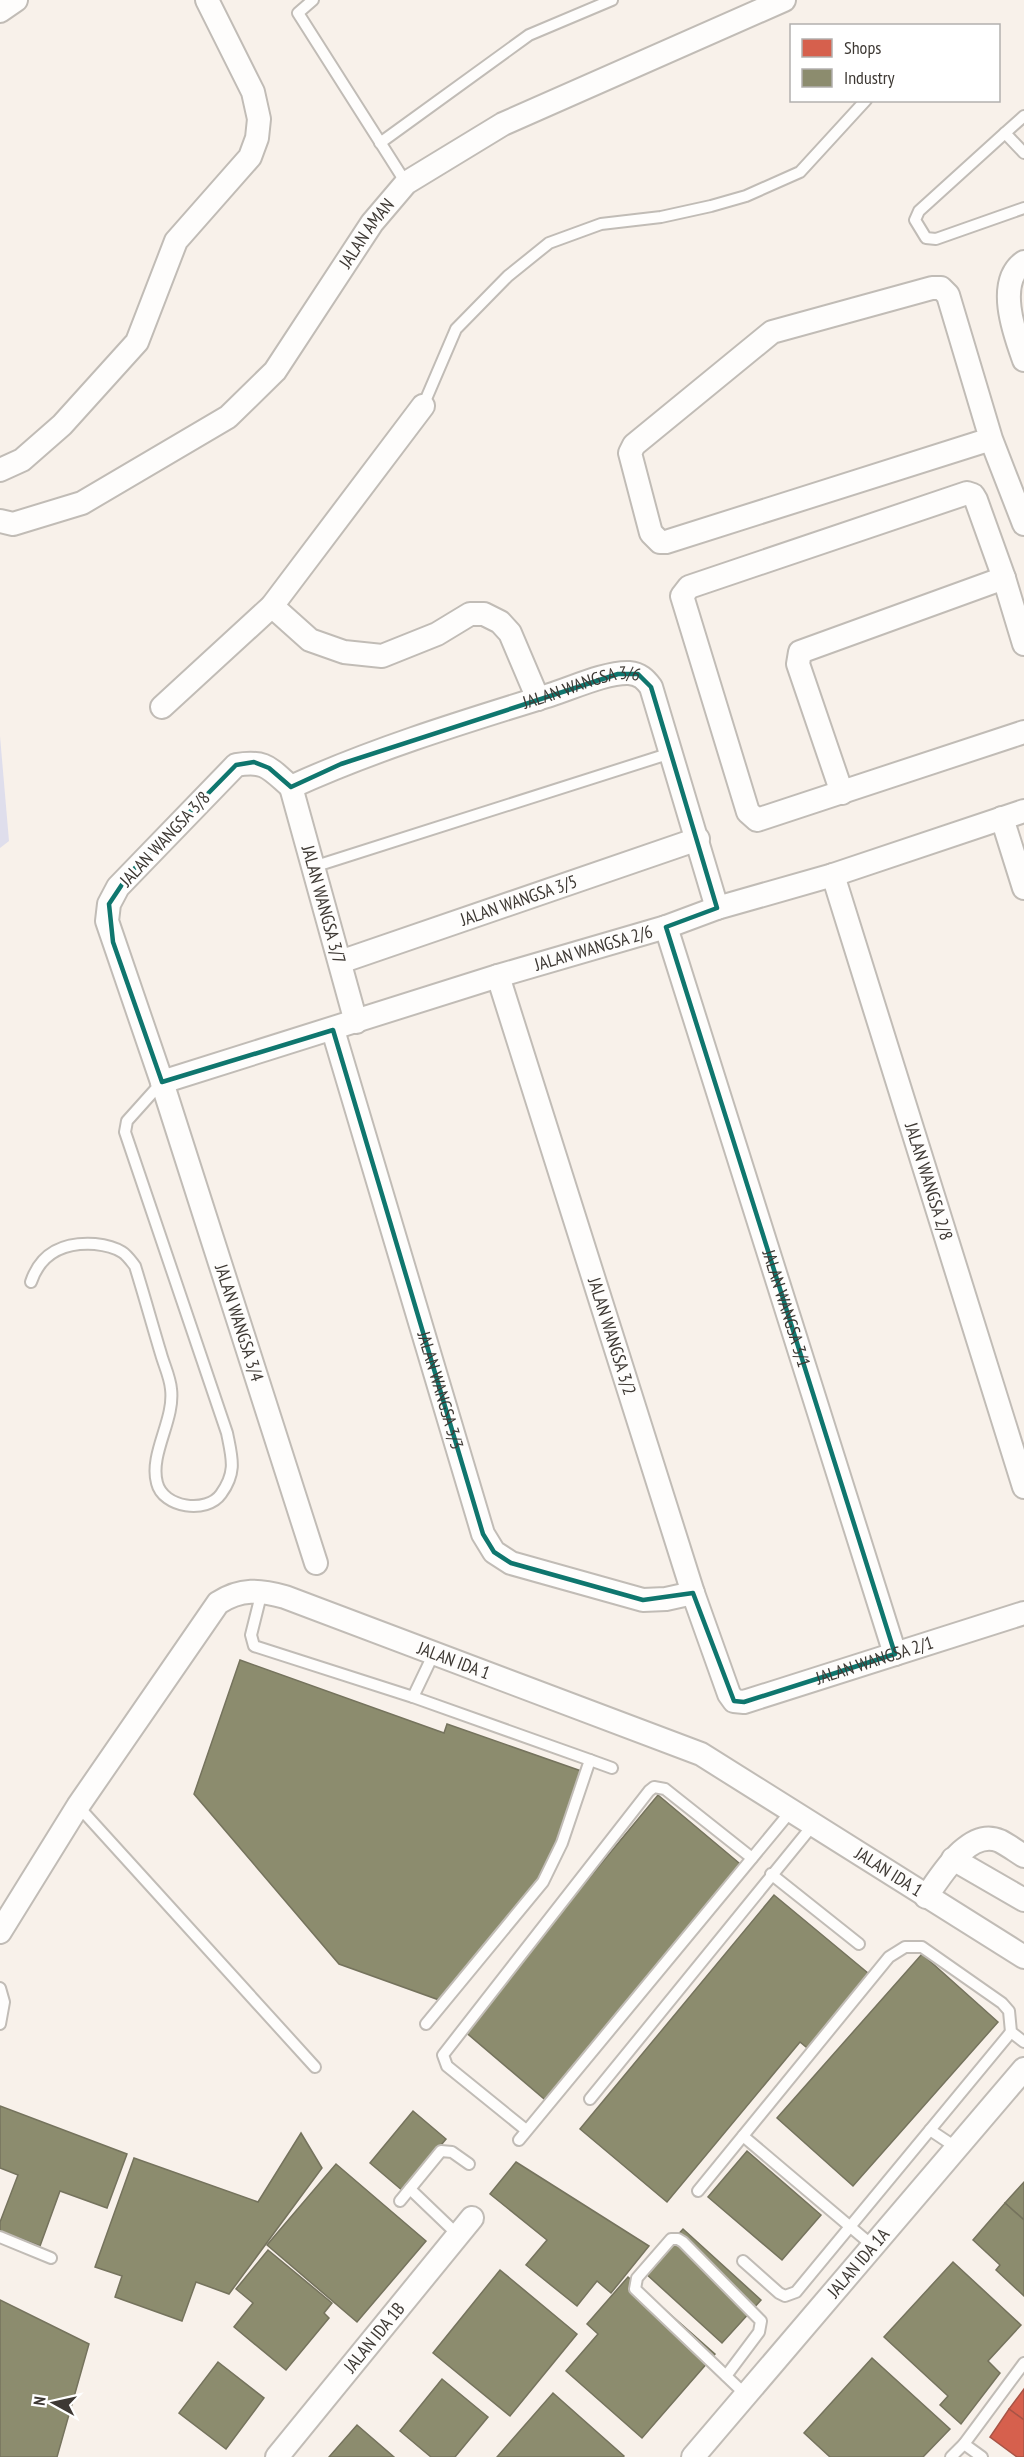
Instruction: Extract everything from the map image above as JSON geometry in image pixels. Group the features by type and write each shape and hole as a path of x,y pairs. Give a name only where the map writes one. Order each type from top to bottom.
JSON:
{"street":[{"path":"0,11 16,0"},
{"path":"0,470 22,460 62,425 137,342 176,241 250,157 257,138 259,119 253,92 207,0"},
{"name":"JALAN AMAN","path":"0,521 13,524 82,503 228,417 274,371 372,223 406,183 503,124 784,0"},
{"path":"1024,262 1020,265 1011,283 1008,309 1024,360"},
{"path":"991,439 666,542 660,542 651,533 630,453 634,445 772,332 932,288 941,288 948,295 991,439 1015,475 1024,524"},
{"path":"162,707 272,606 423,406"},
{"path":"1024,644 1004,578 976,500 968,493 757,564 685,591 682,602 752,817 763,820 1024,732"},
{"path":"842,793 798,664 800,652 1004,578"},
{"path":"272,606 310,639 318,643 344,652 382,656 437,634 470,614 484,614 500,622 510,633 538,699"},
{"name":"JALAN WANGSA 3/6","path":"291,787 341,764 538,699 618,674 638,674 651,687 698,838 717,908"},
{"name":"JALAN WANGSA 3/8","path":"162,1082 113,942 107,921 109,904 129,874 236,765 254,762 269,768 291,787"},
{"name":"JALAN WANGSA 3/7","path":"291,787 356,1022"},
{"name":"JALAN WANGSA 2/6","path":"162,1082 333,1030 498,976 666,927 717,908 833,875 1024,811"},
{"path":"1002,818 1019,853 1024,888"},
{"name":"JALAN WANGSA 3/5","path":"340,962 698,838"},
{"name":"JALAN WANGSA 2/8","path":"833,875 1024,1487"},
{"name":"JALAN WANGSA 3/1","path":"666,927 895,1654"},
{"name":"JALAN WANGSA 3/2","path":"498,976 693,1593 729,1694"},
{"name":"JALAN WANGSA 3/3","path":"333,1030 483,1534 494,1552 511,1563 643,1600 666,1599 693,1593"},
{"name":"JALAN WANGSA 3/4","path":"162,1082 316,1563"},
{"name":"JALAN IDA 1","path":"0,1932 78,1806 218,1603 230,1595 247,1591 262,1591 701,1754 1024,1957"},
{"name":"JALAN WANGSA 2/1","path":"729,1694 735,1701 744,1702 1024,1613"},
{"path":"926,1897 953,1859 970,1844 982,1839 998,1840 1024,1856"},
{"path":"953,1859 1024,1900"},
{"name":"JALAN IDA 1A","path":"693,2457 1024,2069"},
{"name":"JALAN IDA 1B","path":"277,2457 465,2227"}],"lane":[{"path":"313,0 298,13 406,183"},
{"path":"380,143 529,35 594,3 612,0"},
{"path":"423,406 456,329 508,276 549,243 601,224 661,217 711,206 746,196 800,172 864,102"},
{"path":"1024,116 919,211 915,220 922,234 931,240 1024,208"},
{"path":"1005,133 1024,153"},
{"path":"313,867 671,753"},
{"path":"31,1281 44,1258 56,1249 71,1245 106,1245 123,1252 135,1266 171,1389 169,1420 156,1465 157,1484 167,1499 183,1505 200,1505 217,1499 228,1484 233,1465 227,1433 125,1132 127,1121 162,1082"},
{"path":"262,1591 251,1635 254,1646 413,1697 612,1768"},
{"path":"413,1697 434,1653"},
{"path":"426,2024 543,1882 562,1843 590,1760"},
{"path":"526,2130 447,2066 443,2055 649,1791 654,1787 665,1789 752,1858"},
{"path":"78,1806 315,2067"},
{"path":"519,2140 791,1811"},
{"path":"590,2099 813,1825"},
{"path":"771,1874 859,1944"},
{"path":"698,2191 889,1957 904,1947 922,1947 1002,2003 1009,2011 1011,2032 849,2225 796,2292 785,2296 779,2293 743,2260"},
{"path":"0,1988 4,2002 0,2024"},
{"path":"1011,2032 1024,2042"},
{"path":"930,2130 957,2148"},
{"path":"743,2136 873,2246"},
{"path":"400,2201 441,2151 452,2152 469,2164"},
{"path":"410,2189 465,2227"},
{"path":"0,2237 51,2258"},
{"path":"726,2376 759,2332 761,2321 683,2242 671,2239 637,2278 635,2289 726,2376 746,2395"},
{"path":"951,2457 964,2444 1024,2363"},
{"path":"964,2444 982,2457"}],"highlighted area":[{"path":"618,674 638,674 651,687 717,908 666,927 895,1654 744,1702 734,1701 693,1593 643,1600 511,1563 494,1552 483,1534 333,1030 162,1082 113,942 109,904 129,874 236,765 254,762 269,768 291,787 341,764 538,699"}],"shaded area":[{"path":"0,736 9,841 0,848"}],"building: Shops":[{"path":"1024,2389 1024,2420 1009,2409"},
{"path":"1009,2409 1024,2420 1024,2457 1017,2457 990,2437"}],"building: Industry":[{"path":"240,1660 444,1733 447,1724 587,1773 542,1887 442,2001 339,1964 194,1794"},
{"path":"658,1795 745,1868 550,2104 463,2030"},
{"path":"774,1895 874,1978 812,2052 800,2042 667,2202 580,2129"},
{"path":"922,1954 998,2022 853,2186 777,2118"},
{"path":"0,2106 127,2154 107,2208 60,2191 40,2246 0,2231 0,2222 18,2175 0,2168"},
{"path":"413,2111 446,2139 403,2191 370,2163"},
{"path":"301,2133 322,2168 229,2294 196,2282 182,2321 115,2297 122,2276 95,2267 134,2158 258,2202"},
{"path":"747,2151 821,2215 782,2260 708,2197"},
{"path":"516,2162 649,2246 611,2293 597,2281 577,2306 526,2265 547,2240 490,2194"},
{"path":"336,2164 426,2241 357,2322 267,2245"},
{"path":"1024,2182 1024,2220 1005,2203"},
{"path":"1005,2203 1024,2220 1024,2296 996,2270 1000,2265 973,2240"},
{"path":"683,2229 761,2300 722,2343 644,2272"},
{"path":"268,2250 332,2303 324,2313 329,2318 286,2370 234,2327 253,2303 236,2289"},
{"path":"953,2262 1021,2325 988,2361 1000,2373 961,2424 940,2405 948,2396 884,2337"},
{"path":"500,2270 577,2334 510,2416 433,2353"},
{"path":"628,2277 715,2354 642,2438 566,2371 598,2334 587,2324"},
{"path":"0,2300 89,2344 57,2457 0,2457"},
{"path":"872,2358 950,2429 923,2457 830,2457 804,2433"},
{"path":"218,2362 264,2398 226,2449 179,2413"},
{"path":"442,2379 488,2417 455,2457 431,2457 400,2431"},
{"path":"553,2393 624,2456 497,2457"},
{"path":"357,2425 394,2457 329,2457"}]}
